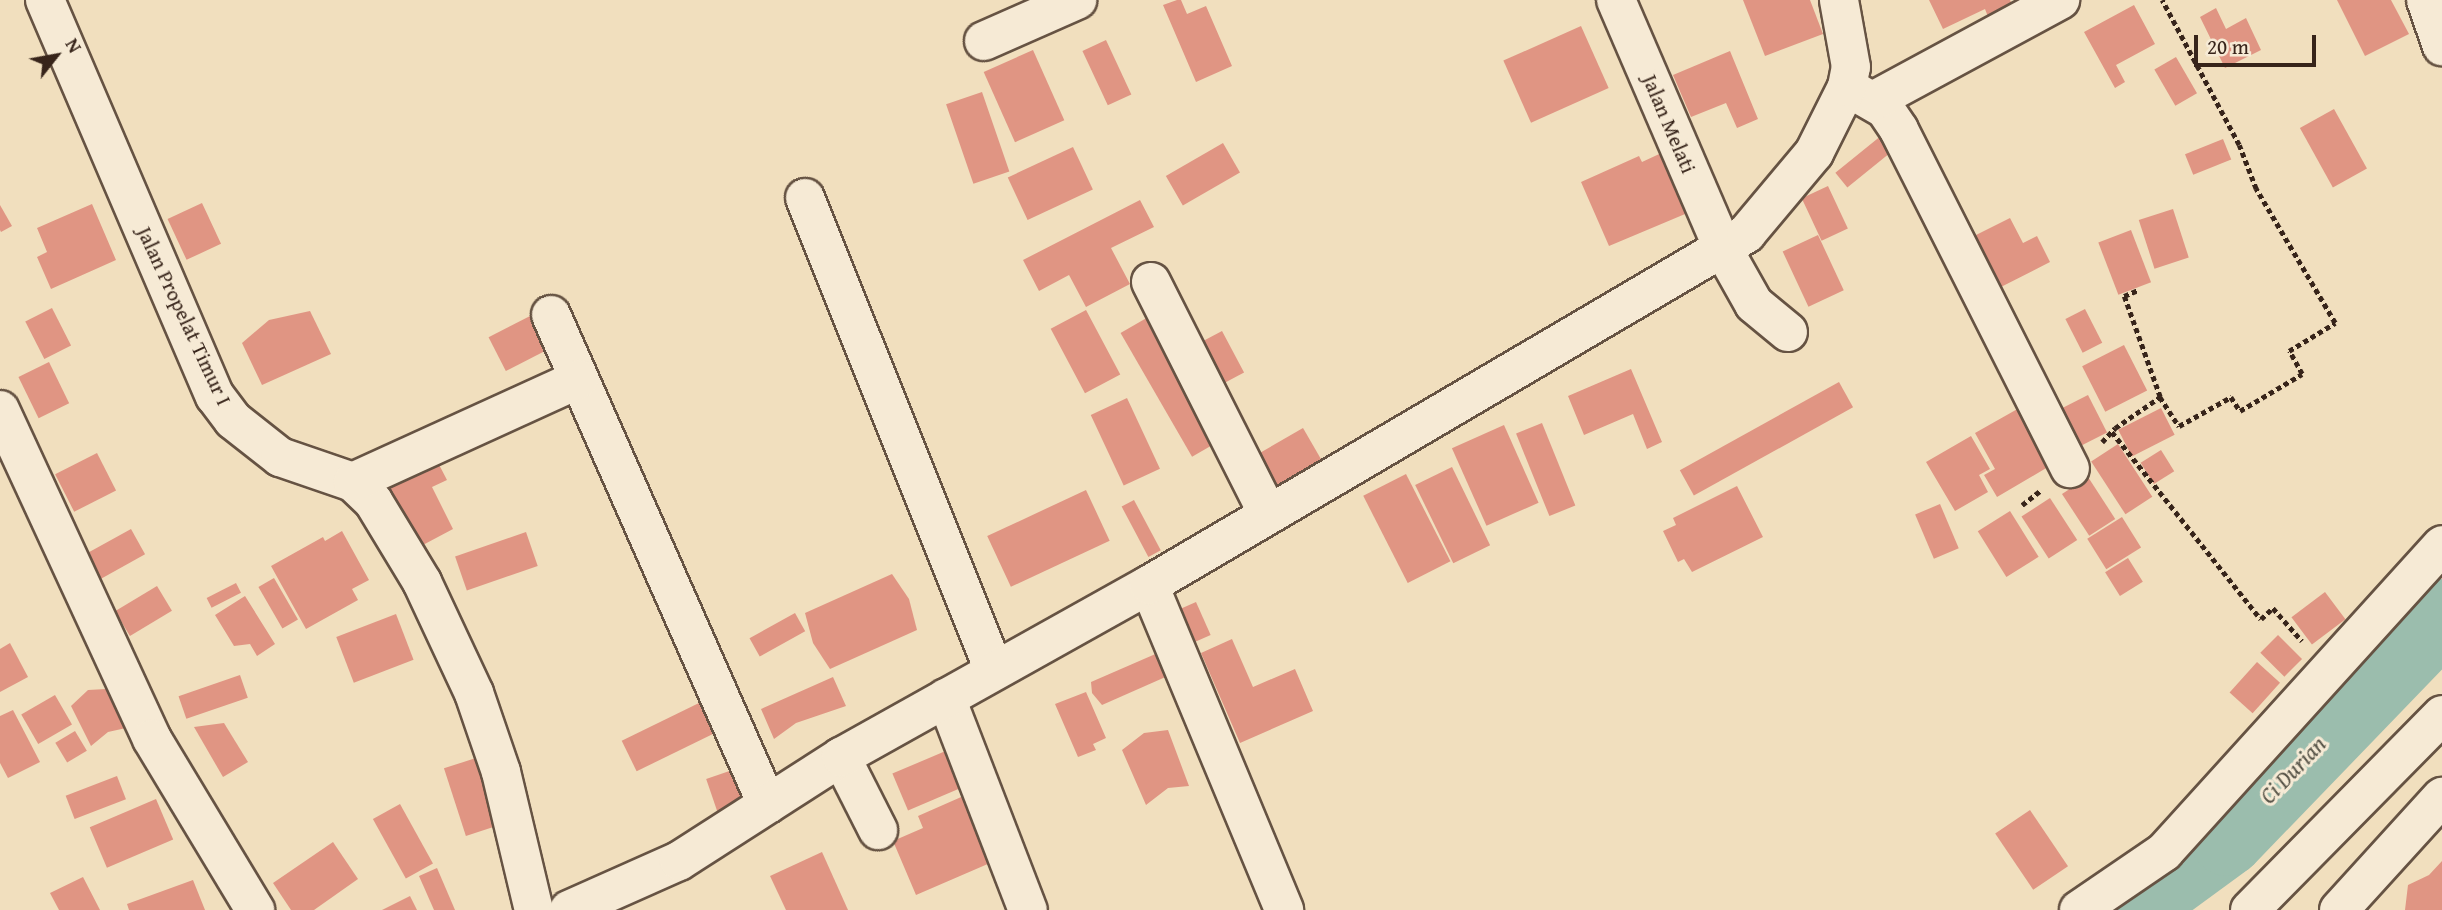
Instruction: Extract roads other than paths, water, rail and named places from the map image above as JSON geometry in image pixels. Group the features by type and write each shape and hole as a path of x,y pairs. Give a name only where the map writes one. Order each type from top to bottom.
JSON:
{"street":[{"name":"Jalan Propelat Timur I","path":"45,0 215,396 233,420 280,457 353,482 373,501 414,568 484,719 502,772 534,910"},
{"path":"984,41 1077,0"},
{"name":"Jalan Melati","path":"1616,0 1723,249 1754,304 1788,332"},
{"path":"1839,0 1851,67 1860,94 1892,118 1940,205 2070,468"},
{"path":"569,910 679,861 841,757 1149,585 1723,249 1761,218 1860,94 2060,0"},
{"path":"2426,0 2442,46"},
{"path":"805,198 994,670"},
{"path":"1151,282 1268,514"},
{"path":"551,315 768,804"},
{"path":"353,482 579,379"},
{"path":"0,410 146,728 254,910"},
{"path":"2079,910 2164,852 2442,545"},
{"path":"1149,585 1284,910"},
{"path":"946,698 1028,910"},
{"path":"2250,910 2442,715"},
{"path":"841,757 878,830"},
{"path":"2339,910 2442,797"}],"waterway":[{"name":"Ci Durian","path":"2130,910 2227,839 2442,616"}]}
